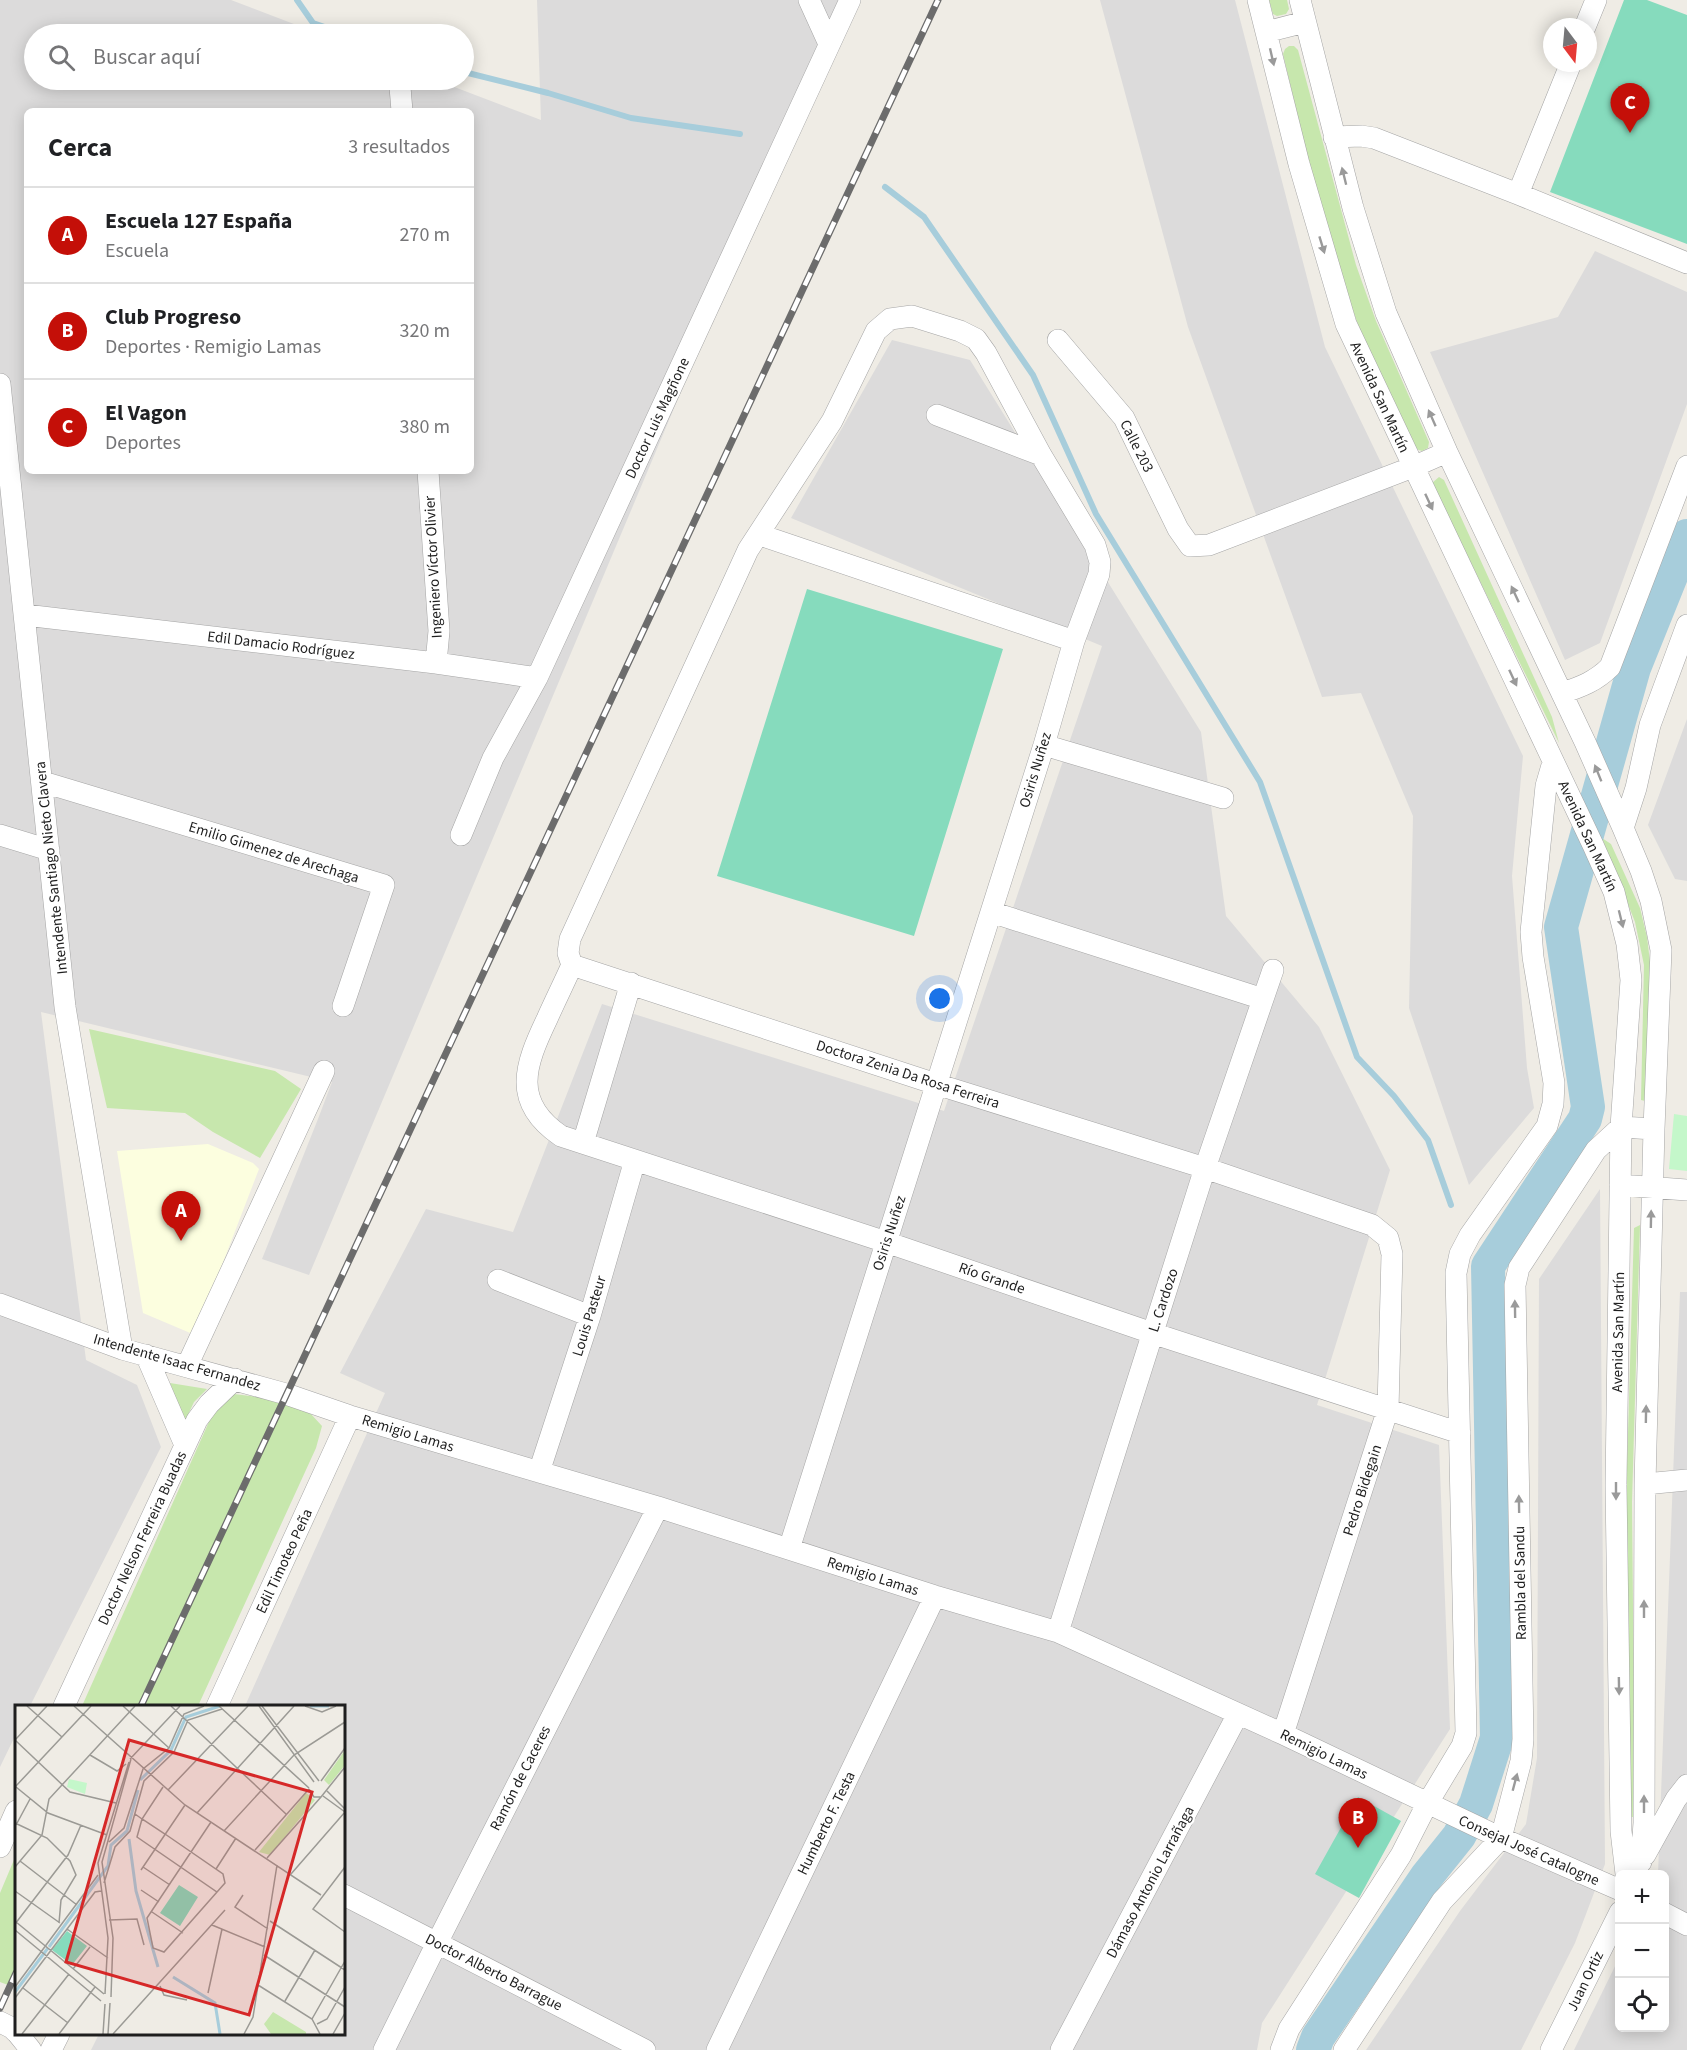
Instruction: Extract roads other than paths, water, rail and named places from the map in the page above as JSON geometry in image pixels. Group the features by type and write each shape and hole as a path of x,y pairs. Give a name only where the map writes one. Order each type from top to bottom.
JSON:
{"street":[{"path":"809,0 829,44"},
{"name":"Doctor Luis Magñone","path":"461,835 493,758 537,678 850,0"},
{"name":"Avenida San Martín","path":"1258,0 1299,164 1346,324 1593,845 1614,892 1628,944 1631,980 1620,1185 1616,1485 1621,1831 1634,1870"},
{"name":"Avenida San Martín","path":"1300,0 1353,208 1386,313 1447,452 1585,742 1623,828 1651,901 1661,950 1652,1187 1645,1484 1644,1823 1634,1870"},
{"path":"1589,18 1596,0"},
{"path":"1266,32 1305,22"},
{"path":"1518,194 1566,72"},
{"path":"400,90 402,108"},
{"path":"1334,138 1361,136 1374,138 1687,263"},
{"name":"Osiris Nuñez","path":"572,965 568,952 570,939 748,550 760,535 832,421 876,331 890,319 912,316 960,331 976,339 1095,546 1100,562 1099,574 1074,641 1044,745 789,1550"},
{"name":"Calle 203","path":"1058,340 1124,418 1178,529 1190,546 1209,545 1413,468"},
{"name":"Intendente Santiago Nieto Clavera","path":"0,384 8,541 25,615 66,1007 122,1349"},
{"path":"937,415 1041,455"},
{"path":"1413,468 1447,452"},
{"path":"1562,693 1586,685 1600,677 1610,667 1687,466"},
{"name":"Ingeniero Víctor Olivier","path":"428,474 439,631 436,663"},
{"path":"760,535 1074,641"},
{"name":"Edil Damacio Rodríguez","path":"25,615 436,663 537,678"},
{"path":"1623,828 1636,788 1650,724 1687,626"},
{"path":"1044,745 1223,798"},
{"path":"1281,2050 1289,2029 1433,1807 1466,1733 1456,1273 1461,1254 1470,1235 1546,1126 1553,1104 1554,1083 1531,932 1546,786 1556,768"},
{"name":"Emilio Gimenez de Arechaga","path":"43,782 384,885 343,1006"},
{"path":"0,835 49,850"},
{"path":"991,912 1263,999"},
{"name":"Doctora Zenia Da Rosa Ferreira","path":"572,965 936,1084 1205,1168 1372,1225 1388,1238"},
{"name":"Río Grande","path":"572,965 533,1047 526,1068 526,1087 534,1109 545,1125 561,1136 1460,1433"},
{"name":"L. Cardozo","path":"1058,1632 1205,1168 1273,970"},
{"path":"583,1143 631,983"},
{"path":"187,1366 324,1071"},
{"path":"1622,1126 1654,1129"},
{"name":"Rambla del Sandu","path":"1344,2050 1442,1901 1495,1836 1521,1761 1523,1739 1515,1285 1519,1268 1596,1150 1622,1126"},
{"name":"Louis Pasteur","path":"539,1472 590,1316 635,1160"},
{"path":"1620,1185 1687,1190"},
{"name":"Pedro Bidegain","path":"1283,1734 1388,1409 1392,1254 1388,1238"},
{"path":"498,1280 590,1316"},
{"name":"Intendente Isaac Fernandez","path":"0,1304 122,1349 286,1394"},
{"path":"146,1355 184,1445"},
{"name":"Doctor Nelson Ferreira Buadas","path":"65,1705 197,1420 209,1404 235,1379"},
{"name":"Remigio Lamas","path":"286,1394 350,1416 658,1507 935,1596 1058,1632 1283,1734 1433,1807"},
{"name":"Edil Timoteo Peña","path":"218,1705 350,1416"},
{"path":"1645,1484 1687,1480"},
{"name":"Ramón de Caceres","path":"384,2050 658,1507"},
{"name":"Humberto F. Testa","path":"717,2050 935,1596"},
{"name":"Dámaso Antonio Larrañaga","path":"1061,2050 1238,1714"},
{"path":"1634,1870 1676,1799 1687,1785"},
{"name":"Consejal José Catalogne","path":"1433,1807 1615,1888"},
{"path":"0,1847 15,1813"},
{"name":"Doctor Alberto Barrague","path":"345,1896 645,2050"},
{"path":"1669,1915 1687,1925"},
{"name":"Juan Ortiz","path":"1551,2050 1615,1922"},
{"path":"0,2022 15,2031"},
{"path":"19,2035 31,2050"},
{"path":"51,2050 58,2035"}],"waterway":[{"path":"297,0 316,24"},
{"path":"474,74 548,93 631,118 740,134"},
{"path":"885,187 924,217 1033,375 1096,514 1260,782 1357,1057 1394,1096 1428,1140 1451,1205"},
{"path":"1313,2050 1318,2037 1427,1876 1459,1836 1476,1804 1497,1738 1488,1266 1585,1119 1588,1107 1561,927 1634,668 1687,536"}],"railway":[{"path":"141,1705 938,0"},
{"path":"0,2008 15,1975"}],"place":[{"name":"El Vagon","path":"1630,133"},
{"name":"Escuela 127 España","path":"181,1241"},
{"name":"Club Progreso","path":"1358,1848"}]}
